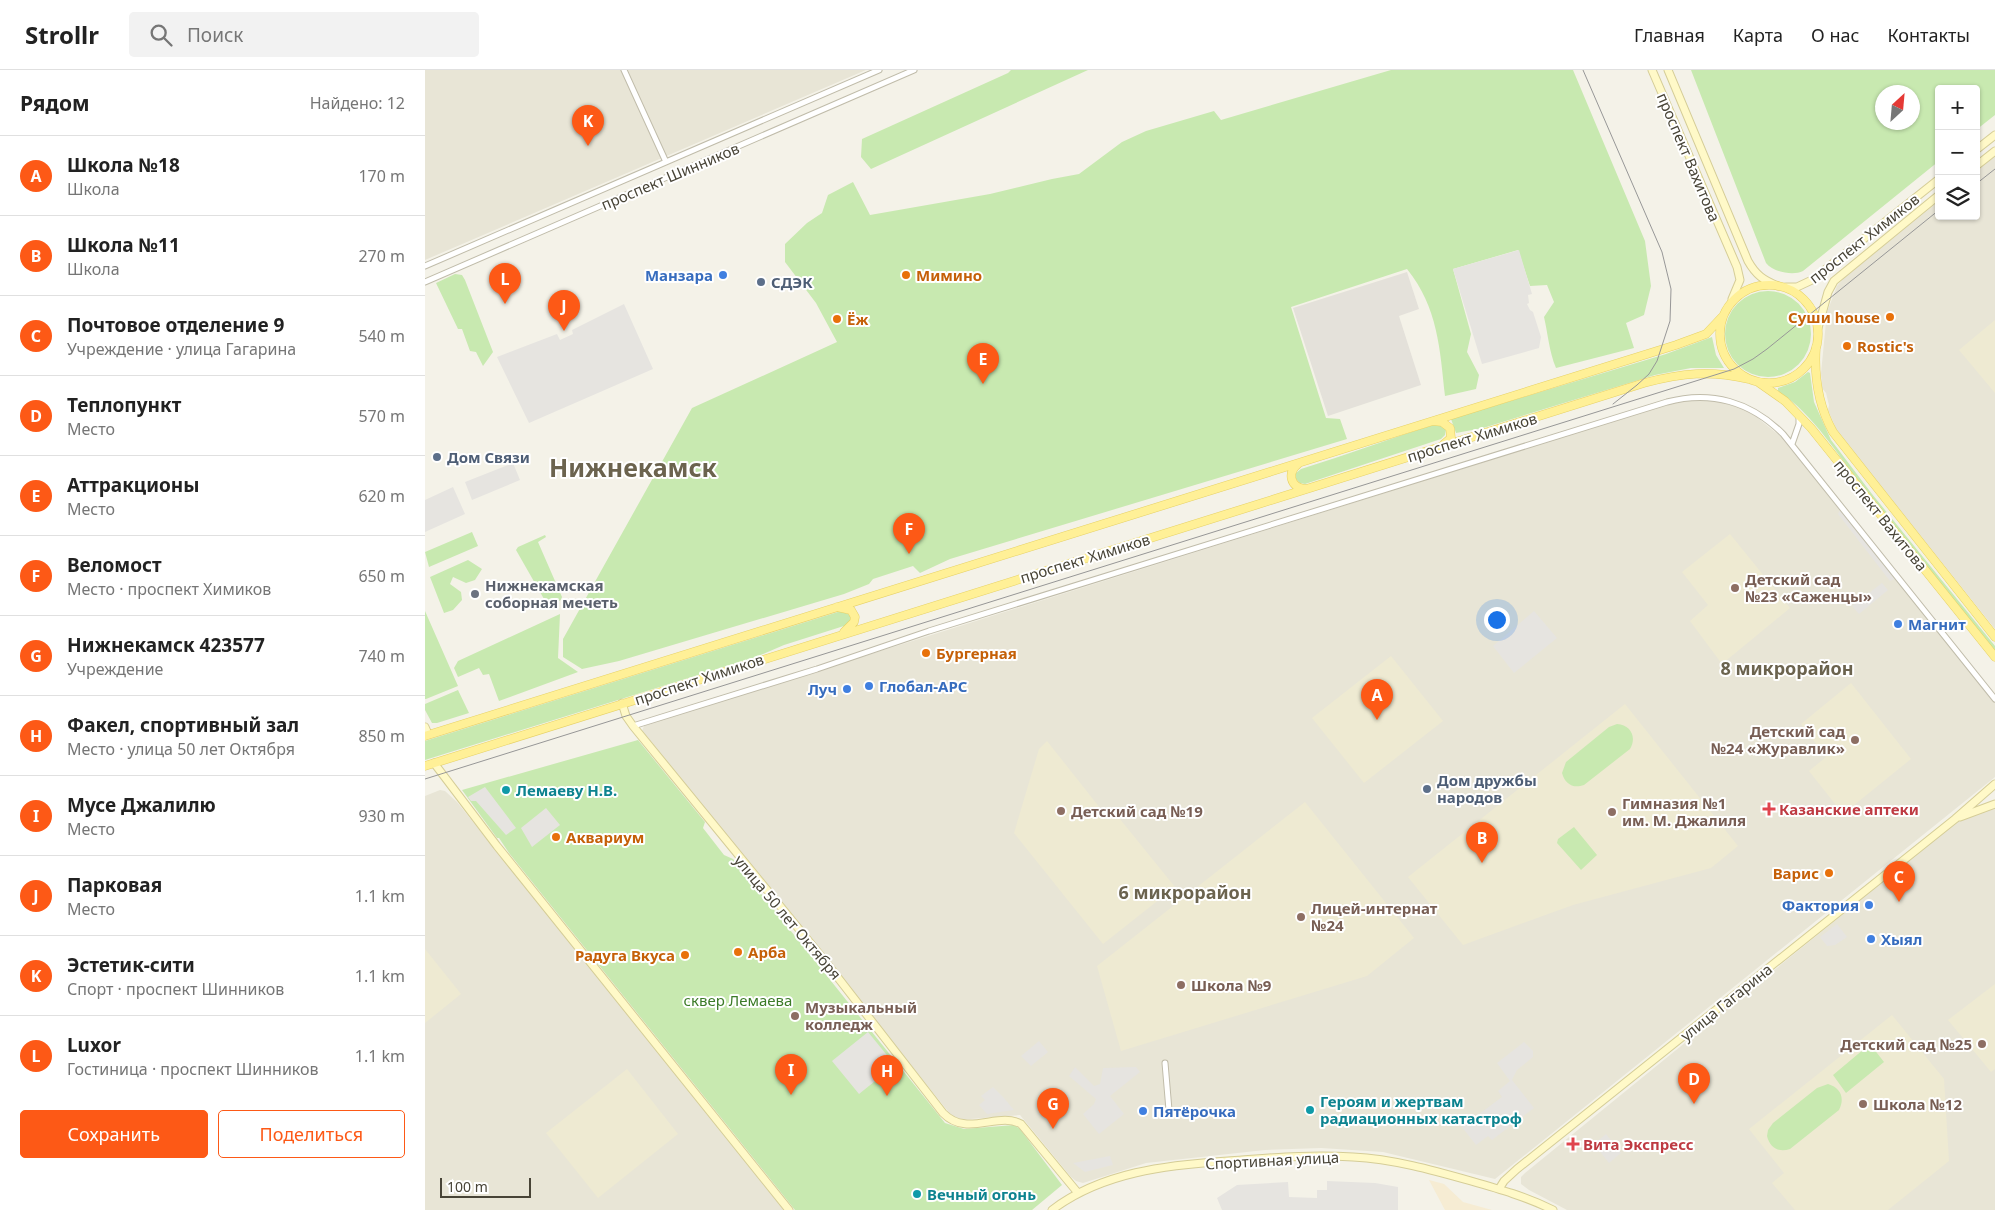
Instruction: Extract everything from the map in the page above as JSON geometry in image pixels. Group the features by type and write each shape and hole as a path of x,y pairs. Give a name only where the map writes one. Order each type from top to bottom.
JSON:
{"main road":[{"name":"проспект Вахитова","path":"1816,347 1807,364 1796,376 1773,383 1758,382 1749,379 1734,369 1723,352 1720,330 1722,317 1733,299 1755,286 1782,286 1798,294 1809,305 1815,314 1818,328 1815,362 1818,392 1822,410 1833,432 1995,637"},
{"name":"проспект Химиков","path":"426,732 834,607 1696,338 1706,334 1722,317"},
{"name":"проспект Химиков","path":"425,766 1443,445 1669,376 1706,372 1749,379"},
{"name":"проспект Вахитова","path":"1758,382 1785,401 1799,414 1995,658"},
{"path":"1429,421 1442,422 1450,428 1451,438 1443,445"},
{"path":"1302,461 1292,470 1291,480 1298,488 1307,489"},
{"path":"834,607 851,610 855,617 850,626 841,634"}],"street":[{"path":"624,70 665,162"},
{"name":"проспект Шинников","path":"425,266 879,70"},
{"name":"проспект Шинников","path":"425,282 915,70"},
{"name":"проспект Вахитова","path":"1652,70 1737,267 1740,280 1733,299"},
{"name":"проспект Вахитова","path":"1668,70 1748,261 1762,278 1782,286"},
{"path":"1980,147 1995,135"},
{"path":"1980,163 1995,151"},
{"name":"проспект Химиков","path":"1782,286 1797,287 1812,280 1935,182"},
{"name":"проспект Химиков","path":"1818,328 1824,302 1834,281 1935,198"},
{"path":"633,726 817,669 929,631 1680,398 1712,397 1743,405 1775,425 1995,699"},
{"path":"1792,444 1799,424 1799,414"},
{"name":"улица 50 лет Октября","path":"622,704 633,726 825,962 947,1117 962,1124 1017,1122 1032,1137 1078,1193"},
{"path":"434,763 497,846 789,1210"},
{"path":"1995,785 1993,790 1995,794"},
{"name":"улица Гагарина","path":"1499,1189 1504,1181 1517,1169 1995,785"},
{"name":"улица Гагарина","path":"1955,818 1995,804"},
{"path":"1165,1063 1169,1110"},
{"name":"Спортивная улица","path":"1052,1210 1078,1193 1102,1183 1162,1168 1281,1156 1353,1157 1430,1169 1499,1189 1553,1210"}],"shaded area":[{"path":"425,70 866,70 425,260"},
{"path":"1995,156 1995,629 1837,431 1828,410 1829,405 1826,393 1822,388 1821,373 1827,312 1837,286 1844,278 1935,204 1935,220 1980,220 1980,168"},
{"path":"1519,250 1532,294 1528,295 1529,303 1527,304 1533,312 1541,337 1539,348 1482,364 1453,269"},
{"path":"1407,272 1419,309 1399,316 1421,385 1328,416 1293,308"},
{"path":"624,304 653,369 529,423 497,357 557,334 560,340 573,334 572,330"},
{"path":"1995,320 1995,393 1959,350"},
{"path":"1689,400 1713,400 1741,408 1754,415 1780,436 1995,702 1995,777 1495,1179 1383,1152 1321,1148 1265,1150 1146,1163 1083,1183 1071,1177 1020,1115 958,1120 951,1115 642,731 644,726 654,722 1668,404"},
{"path":"513,463 520,480 472,500 465,482"},
{"path":"453,487 465,514 425,532 425,500"},
{"path":"1841,508 1895,579 1890,581 1838,514"},
{"name":"Детский сад №23 «Саженцы»","path":"1730,534 1790,608 1722,664 1690,621 1708,605 1682,572"},
{"path":"1882,583 1888,590 1859,614 1852,606"},
{"path":"1534,611 1557,638 1514,673 1493,646"},
{"path":"1391,656 1443,721 1364,783 1312,718"},
{"name":"Детский сад №24 «Журавлик»","path":"1851,683 1911,759 1843,814 1809,771 1826,757 1801,724"},
{"name":"Гимназия №1 им. М. Джалиля","path":"1625,704 1738,846 1711,868 1573,905 1463,945 1408,877"},
{"path":"1047,741 1104,813 1111,808 1175,887 1103,944 1014,833 1039,749"},
{"path":"485,787 516,828 506,835 476,801 471,801 468,797"},
{"path":"440,790 445,791 457,802 784,1210 425,1210 425,796"},
{"name":"Лицей-интернат №24","path":"1305,802 1414,938 1367,976 1121,1051 1097,966"},
{"path":"1995,807 1995,1210 1567,1210 1521,1184 1521,1177 1525,1173 1960,819"},
{"path":"546,808 560,825 532,847 521,828"},
{"path":"1837,924 1847,937 1835,945 1827,946 1820,937"},
{"path":"425,949 461,994 425,1023"},
{"name":"Детский сад №25","path":"1995,984 1995,1069 1991,1072 1948,1020"},
{"name":"Школа №12","path":"1892,1015 1944,1079 1949,1161 1888,1210 1795,1210 1772,1183 1784,1173 1749,1129"},
{"path":"868,1032 895,1065 859,1094 832,1061"},
{"path":"1039,1041 1048,1052 1031,1066 1021,1056"},
{"path":"1524,1042 1533,1051 1533,1057 1517,1070 1512,1080 1534,1108 1492,1140 1488,1136 1476,1145 1462,1127 1502,1097 1498,1091 1510,1081 1497,1063"},
{"path":"1075,1067 1094,1086 1100,1084 1103,1068 1136,1067 1140,1072 1110,1096 1124,1114 1099,1134 1083,1114 1094,1104 1096,1099 1069,1076"},
{"path":"627,1069 678,1134 598,1198 546,1133"},
{"path":"993,1087 1014,1110 987,1114 979,1105 985,1100 981,1096"},
{"path":"1606,1134 1621,1153 1609,1163 1594,1144"},
{"path":"1110,1156 1113,1165 1085,1172 1073,1163"},
{"path":"1429,1180 1444,1184 1463,1202 1492,1210 1445,1210"},
{"path":"1327,1181 1375,1183 1398,1187 1398,1210 1222,1210 1217,1198 1237,1185 1288,1182 1289,1197 1317,1198 1317,1190 1327,1190"}],"green space":[{"path":"1011,70 1088,70 871,169 861,157 862,139"},
{"path":"1391,70 1573,70 1645,241 1651,286 1644,315 1626,323 1634,348 1556,368 1544,317 1554,302 1547,285 1530,286 1518,250 1453,269 1471,334 1467,352 1479,375 1476,389 1445,396 1436,330 1425,298 1407,269 1291,307 1326,418 1340,419 1347,439 950,559 920,573 913,566 873,579 869,584 844,594 619,661 582,669 563,657 563,639 692,408 837,342 816,303 785,262 785,244 807,223 822,213 828,195 853,182 870,215 990,194 1079,174 1122,142 1146,131 1214,111 1221,120"},
{"path":"1691,70 1995,70 1995,115 1980,127 1980,85 1935,85 1935,164 1803,271 1794,273 1783,272 1766,263"},
{"path":"455,274 462,275 465,280 493,352 483,366 476,352 470,351 462,329 458,329 436,283"},
{"path":"1768,291 1784,295 1798,304 1807,318 1811,334 1807,350 1798,364 1784,373 1768,377 1752,373 1738,364 1729,350 1725,334 1729,318 1738,304 1752,295"},
{"path":"1712,337 1716,355 1724,368 1691,368 1655,375 1483,428 1456,433 1451,419 1666,354"},
{"path":"1808,372 1810,373 1814,402 1831,440 1872,494 1995,646 1995,652 1899,534 1826,438 1791,400 1778,391 1778,388 1795,382"},
{"path":"1436,424 1446,429 1445,435 1441,439 1305,484 1300,483 1296,479 1296,473 1301,469"},
{"path":"472,532 478,546 429,567 425,552"},
{"path":"545,535 546,537 538,542 562,597 561,600 548,606 516,550 518,547"},
{"path":"468,560 482,569 475,580 466,583 453,577 450,584 461,592 462,600 453,610 444,613 430,577"},
{"path":"425,611 458,686 426,699 425,699"},
{"path":"841,611 850,615 850,622 847,625 784,645 756,657 425,760 425,741"},
{"path":"560,614 558,658 578,672 499,701 489,674 483,675 479,668 458,677 454,668 458,661"},
{"path":"458,690 469,713 432,723 425,710 425,704"},
{"path":"1617,724 1626,727 1631,732 1633,740 1630,749 1584,785 1573,786 1567,783 1562,773 1566,762 1609,727"},
{"name":"сквер Лемаева","path":"638,740 705,822 703,828 724,855 733,859 945,1123 964,1129 1014,1125 1020,1129 1062,1185 1032,1210 795,1210 509,853 499,838 497,838 462,790"},
{"path":"1574,827 1597,855 1581,870 1557,843 1558,839"},
{"path":"1870,1044 1884,1062 1846,1093 1833,1075"},
{"path":"1828,1084 1836,1088 1841,1094 1842,1101 1839,1110 1790,1149 1779,1150 1770,1144 1767,1136 1768,1130 1773,1123 1817,1088"}],"tram line":[{"path":"1583,70 1662,252 1671,289 1670,321 1657,361 1649,374 1613,404"},
{"path":"1980,181 1995,169"},
{"path":"425,779 1734,369 1767,349 1935,213"}],"place":[{"name":"Эстетик-сити","path":"588,146"},
{"name":"Манзара","path":"723,275"},
{"name":"Мимино","path":"906,275"},
{"name":"СДЭК","path":"761,282"},
{"name":"Luxor","path":"505,304"},
{"name":"Суши house","path":"1890,317"},
{"name":"Ёж","path":"837,319"},
{"name":"Парковая","path":"564,331"},
{"name":"Rostic's","path":"1847,346"},
{"name":"Аттракционы","path":"983,384"},
{"name":"Дом Связи","path":"437,457"},
{"name":"Веломост","path":"909,554"},
{"name":"Детский сад №23 «Саженцы»","path":"1735,588"},
{"name":"Нижнекамская соборная мечеть","path":"475,594"},
{"name":"Магнит","path":"1898,624"},
{"name":"Бургерная","path":"926,653"},
{"name":"Глобал-АРС","path":"869,686"},
{"name":"Луч","path":"847,689"},
{"name":"Школа №18","path":"1377,720"},
{"name":"Детский сад №24 «Журавлик»","path":"1855,740"},
{"name":"Дом дружбы народов","path":"1427,789"},
{"name":"Лемаеву Н.В.","path":"506,790"},
{"name":"Казанские аптеки","path":"1769,809"},
{"name":"Детский сад №19","path":"1061,811"},
{"name":"Гимназия №1 им. М. Джалиля","path":"1612,812"},
{"name":"Аквариум","path":"556,837"},
{"name":"Школа №11","path":"1482,863"},
{"name":"Варис","path":"1829,873"},
{"name":"Почтовое отделение 9","path":"1899,902"},
{"name":"Фактория","path":"1869,905"},
{"name":"Лицей-интернат №24","path":"1301,917"},
{"name":"Хыял","path":"1871,939"},
{"name":"Арба","path":"738,952"},
{"name":"Радуга Вкуса","path":"685,955"},
{"name":"Школа №9","path":"1181,985"},
{"name":"Музыкальный колледж","path":"795,1016"},
{"name":"Детский сад №25","path":"1982,1044"},
{"name":"Мусе Джалилю","path":"791,1095"},
{"name":"Факел, спортивный зал","path":"887,1096"},
{"name":"Теплопункт","path":"1694,1104"},
{"name":"Школа №12","path":"1863,1104"},
{"name":"Героям и жертвам радиационных катастроф","path":"1310,1110"},
{"name":"Пятёрочка","path":"1143,1111"},
{"name":"Нижнекамск 423577","path":"1053,1129"},
{"name":"Вита Экспресс","path":"1573,1144"},
{"name":"Вечный огонь","path":"917,1194"}],"district":[{"name":"Нижнекамск","path":"633,467"},
{"name":"8 микрорайон","path":"1787,668"},
{"name":"6 микрорайон","path":"1185,892"}]}
